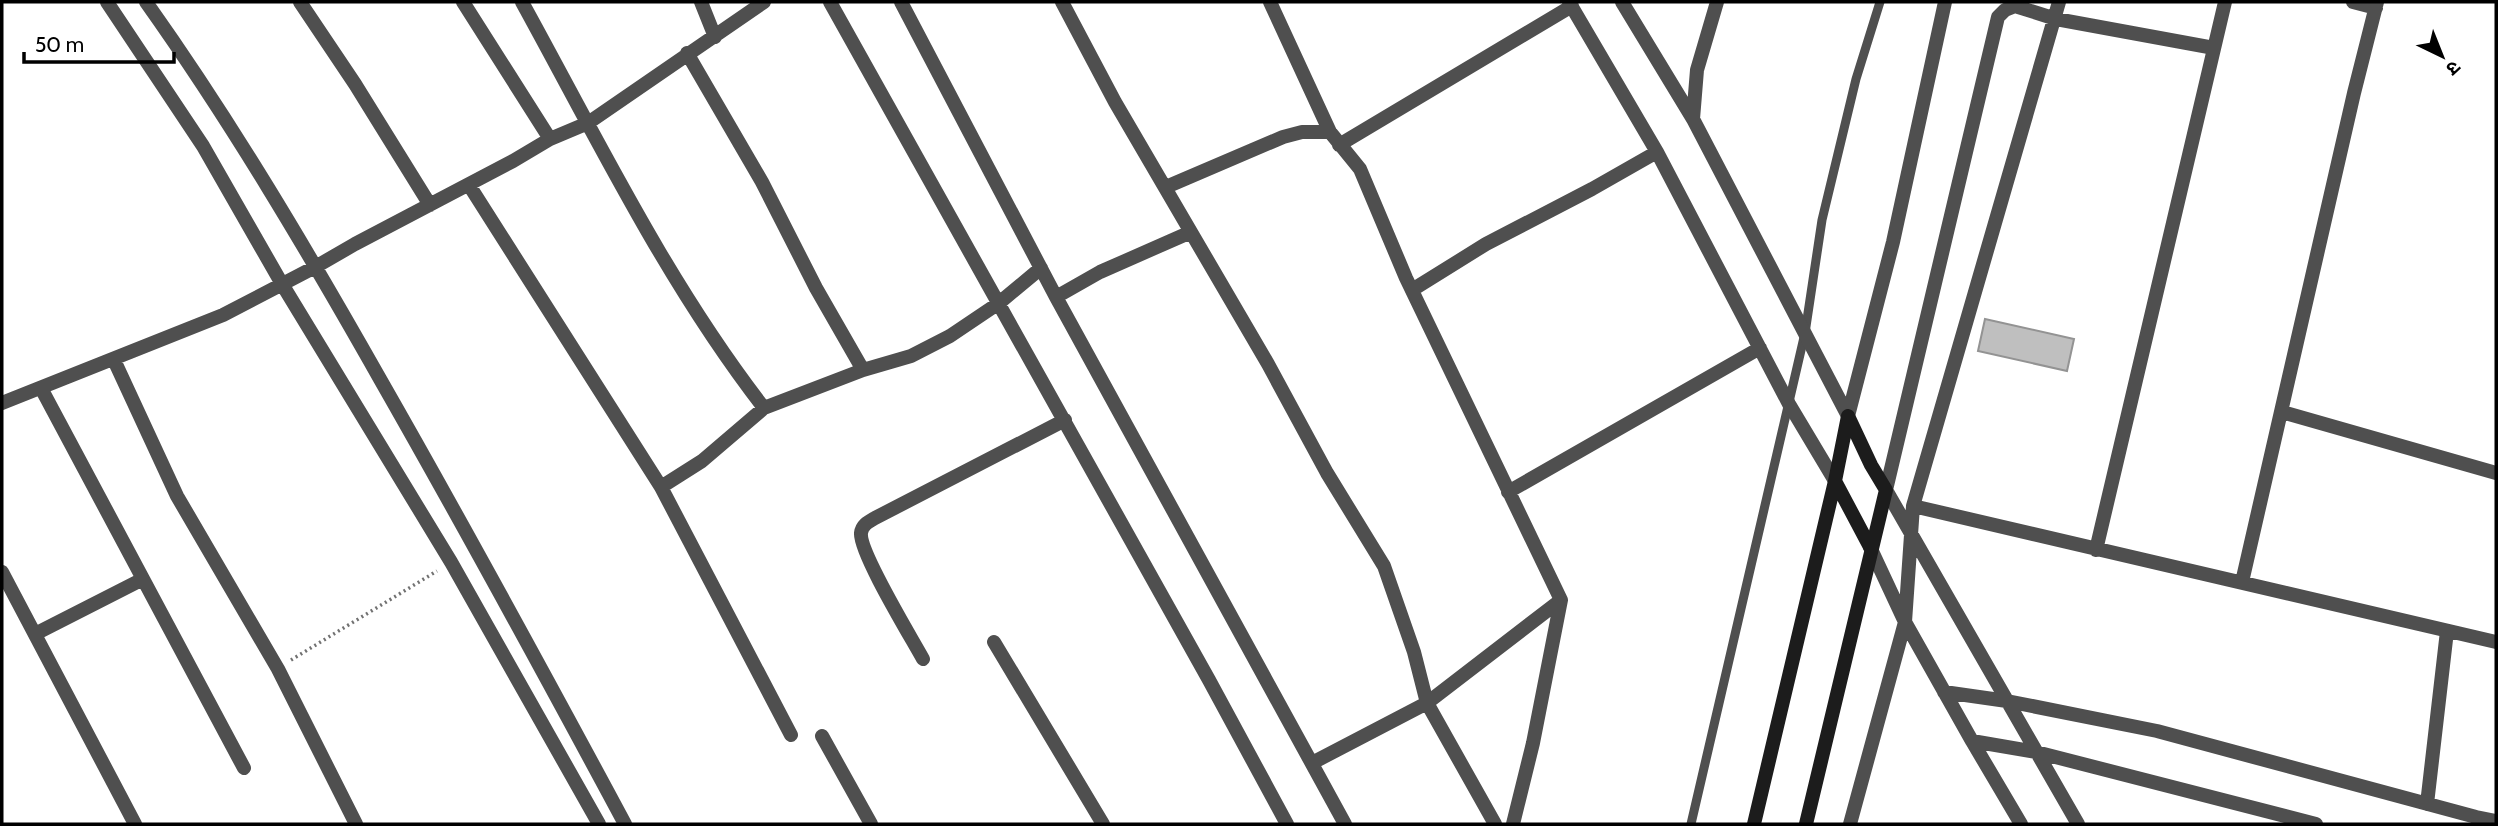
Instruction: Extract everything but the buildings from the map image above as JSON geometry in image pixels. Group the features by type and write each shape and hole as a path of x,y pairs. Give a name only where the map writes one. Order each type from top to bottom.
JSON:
{"street":[{"path":"107,2 203,146 282,284 451,562 599,824"},
{"path":"146,2 197,74 317,267 476,546 625,824"},
{"path":"300,2 430,205"},
{"path":"463,2 550,139"},
{"path":"522,2 644,230 764,408"},
{"path":"701,2 715,37"},
{"path":"2,403 223,316 317,267 550,139 588,123 764,2"},
{"path":"830,2 1287,824"},
{"path":"901,2 1056,297 1345,824"},
{"path":"1062,2 1115,102 1384,566 1414,652 1427,703 1495,824"},
{"path":"1270,2 1329,132 1360,169 1412,290 1561,600 1533,743 1513,824"},
{"path":"1622,2 1693,119 1805,332 1871,465 2078,824"},
{"path":"1693,119 1697,70 1717,2"},
{"path":"1754,824 1848,416 1893,242 1945,2"},
{"path":"1850,824 1905,622 1913,506 2059,2"},
{"path":"2095,550 2225,2"},
{"path":"2242,582 2354,93 2377,5 2353,2"},
{"path":"1339,145 1571,4 1657,152 1789,404 1835,481 1905,622 2021,824"},
{"path":"1806,824 1998,17 2015,6 2056,19 2214,48"},
{"path":"687,53 762,182 816,288 863,370"},
{"path":"1166,187 1283,137 1302,132 1329,132"},
{"path":"1412,290 1486,244 1657,152"},
{"path":"469,185 661,487 791,735"},
{"path":"1056,297 1100,272 1191,232"},
{"path":"661,487 702,461 764,408 863,370 911,356 950,337 999,303 1041,268"},
{"path":"1508,492 1760,348"},
{"path":"114,360 177,496 278,669 356,824"},
{"path":"41,388 244,768"},
{"path":"2282,412 2496,473"},
{"path":"923,659 868,558 860,536 863,526 875,517 1065,421"},
{"path":"1913,506 2496,642"},
{"path":"2,572 135,824"},
{"path":"34,634 143,579"},
{"path":"1312,763 1427,703 1561,600"},
{"path":"2427,804 2447,631"},
{"path":"994,642 1104,824"},
{"path":"1944,692 2007,701 2157,731 2496,821"},
{"path":"822,736 871,824"},
{"path":"1972,740 2036,752 2316,824"}],"lane":[{"path":"1691,824 1805,332 1822,220 1856,79 1880,2"}],"path":[{"path":"278,669 451,562"}]}
